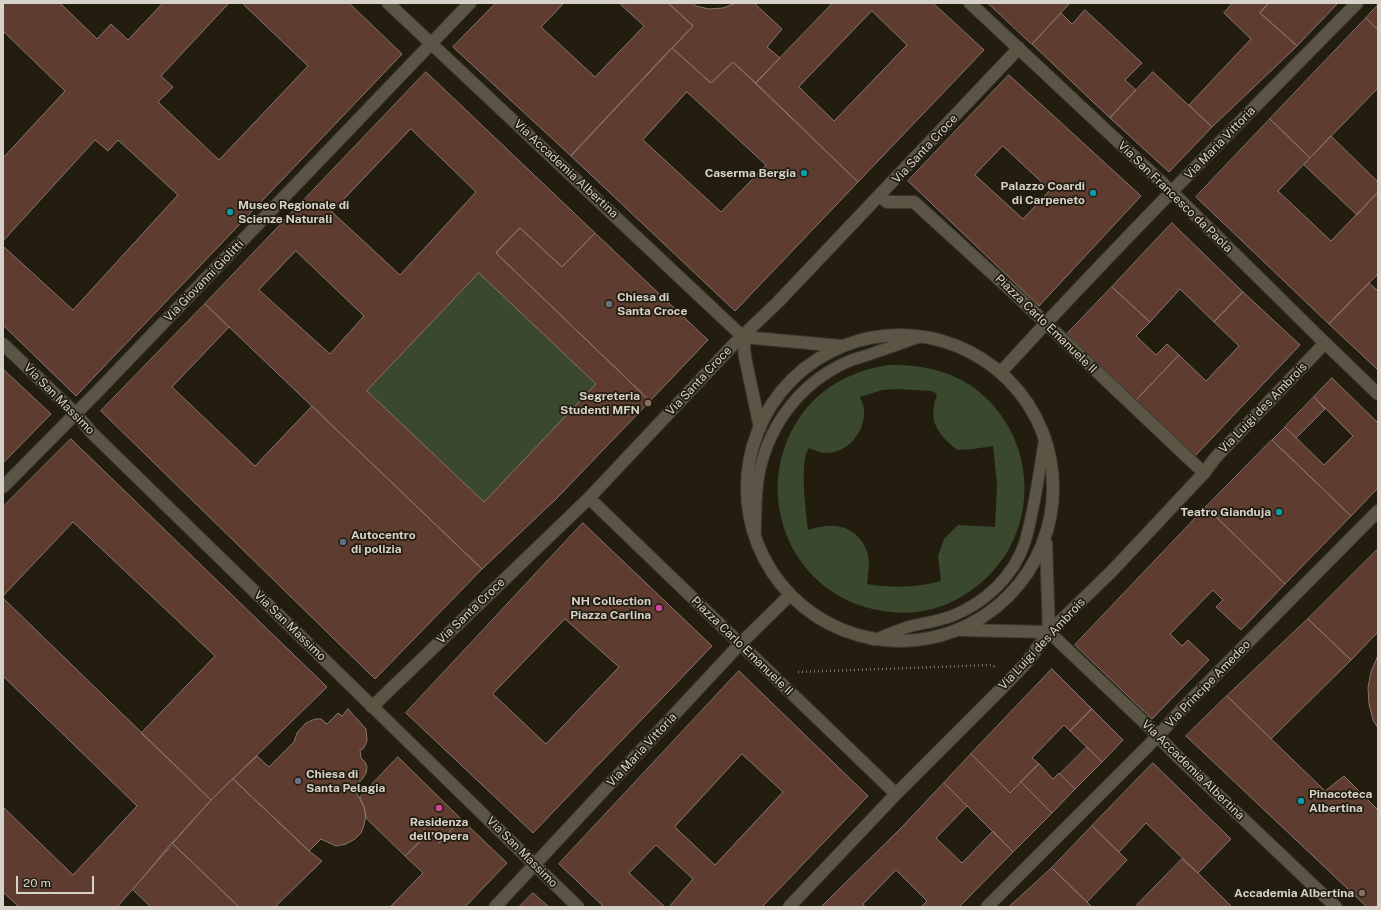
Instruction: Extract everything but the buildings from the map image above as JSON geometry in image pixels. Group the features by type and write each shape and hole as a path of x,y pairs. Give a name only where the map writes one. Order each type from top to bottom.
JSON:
{"street":[{"name":"Via Accademia Albertina","path":"388,3 742,336"},
{"name":"Via Giovanni Giolitti","path":"3,487 76,414 470,3"},
{"name":"Via San Francesco da Paola","path":"970,3 1172,192 1325,344 1378,394"},
{"name":"Via Maria Vittoria","path":"1001,372 1172,192 1357,3"},
{"name":"Via Santa Croce","path":"372,706 589,498 734,344 778,302 880,196 1019,48"},
{"name":"Piazza Carlo Emanuele II","path":"880,196 887,202 914,202 1046,323 1204,473"},
{"path":"886,335 942,340 979,356 1001,372 1020,392 1031,408 1045,437 1054,479 1053,503 1045,538 1032,566 1015,591 983,617 959,630 917,641 898,642 874,640 833,626 815,616 790,595 771,572 755,536 750,516 748,472 752,451 760,428 770,407 794,378 820,357 843,346 864,339 886,335"},
{"path":"760,428 745,358 742,336 843,346"},
{"name":"Via San Massimo","path":"3,344 76,414 92,433 578,907"},
{"name":"Via Luigi des Ambrois","path":"789,907 896,794 1010,681 1027,662 1049,632 1112,571 1204,473 1216,457 1325,344"},
{"name":"Piazza Carlo Emanuele II","path":"589,498 896,794"},
{"name":"Via Principe Amedeo","path":"987,907 1158,736 1378,511"},
{"path":"959,630 1049,632 1045,538"},
{"name":"Via Maria Vittoria","path":"495,907 536,865 740,644 790,595"},
{"name":"Via Accademia Albertina","path":"1049,632 1336,907"}],"lane":[{"path":"755,536 760,469 772,435 795,399 815,380 847,362 919,337"},
{"path":"874,640 912,626 952,616 976,604 996,588 1015,562 1024,543 1033,505 1045,437"}],"path":[{"path":"771,675 782,673 992,665 1010,681"}],"green space":[{"path":"479,273 596,384 484,502 367,391"},
{"path":"888,365 909,365 920,367 940,371 970,385 993,405 1010,429 1020,456 1024,484 1022,512 1014,539 999,564 977,586 964,596 925,611 906,613 872,609 851,602 831,591 809,571 792,548 782,521 778,494 780,466 788,439 802,414 823,392 838,382 862,371","holes":["897,389 931,391 937,394 933,412 936,425 944,437 957,450 993,446 997,484 995,527 958,525 944,539 938,556 941,581 904,587 867,584 869,566 868,556 864,544 856,535 845,528 839,527 827,526 808,530 804,487 804,463 806,454 809,448 824,453 834,452 841,450 852,441 861,429 863,422 864,410 860,397 882,390"]}],"place":[{"name":"Caserma Bergia","path":"804,173"},
{"name":"Palazzo Coardi di Carpeneto","path":"1093,193"},
{"name":"Museo Regionale di Scienze Naturali","path":"230,212"},
{"name":"Chiesa di Santa Croce","path":"609,304"},
{"name":"Segreteria Studenti MFN","path":"648,403"},
{"name":"Teatro Gianduja","path":"1279,512"},
{"name":"Autocentro di polizia","path":"343,542"},
{"name":"NH Collection Piazza Carlina","path":"659,608"},
{"name":"Chiesa di Santa Pelagia","path":"298,781"},
{"name":"Pinacoteca Albertina","path":"1301,801"},
{"name":"Residenza dell’Opera","path":"439,808"},
{"name":"Accademia Albertina","path":"1362,893"}]}
